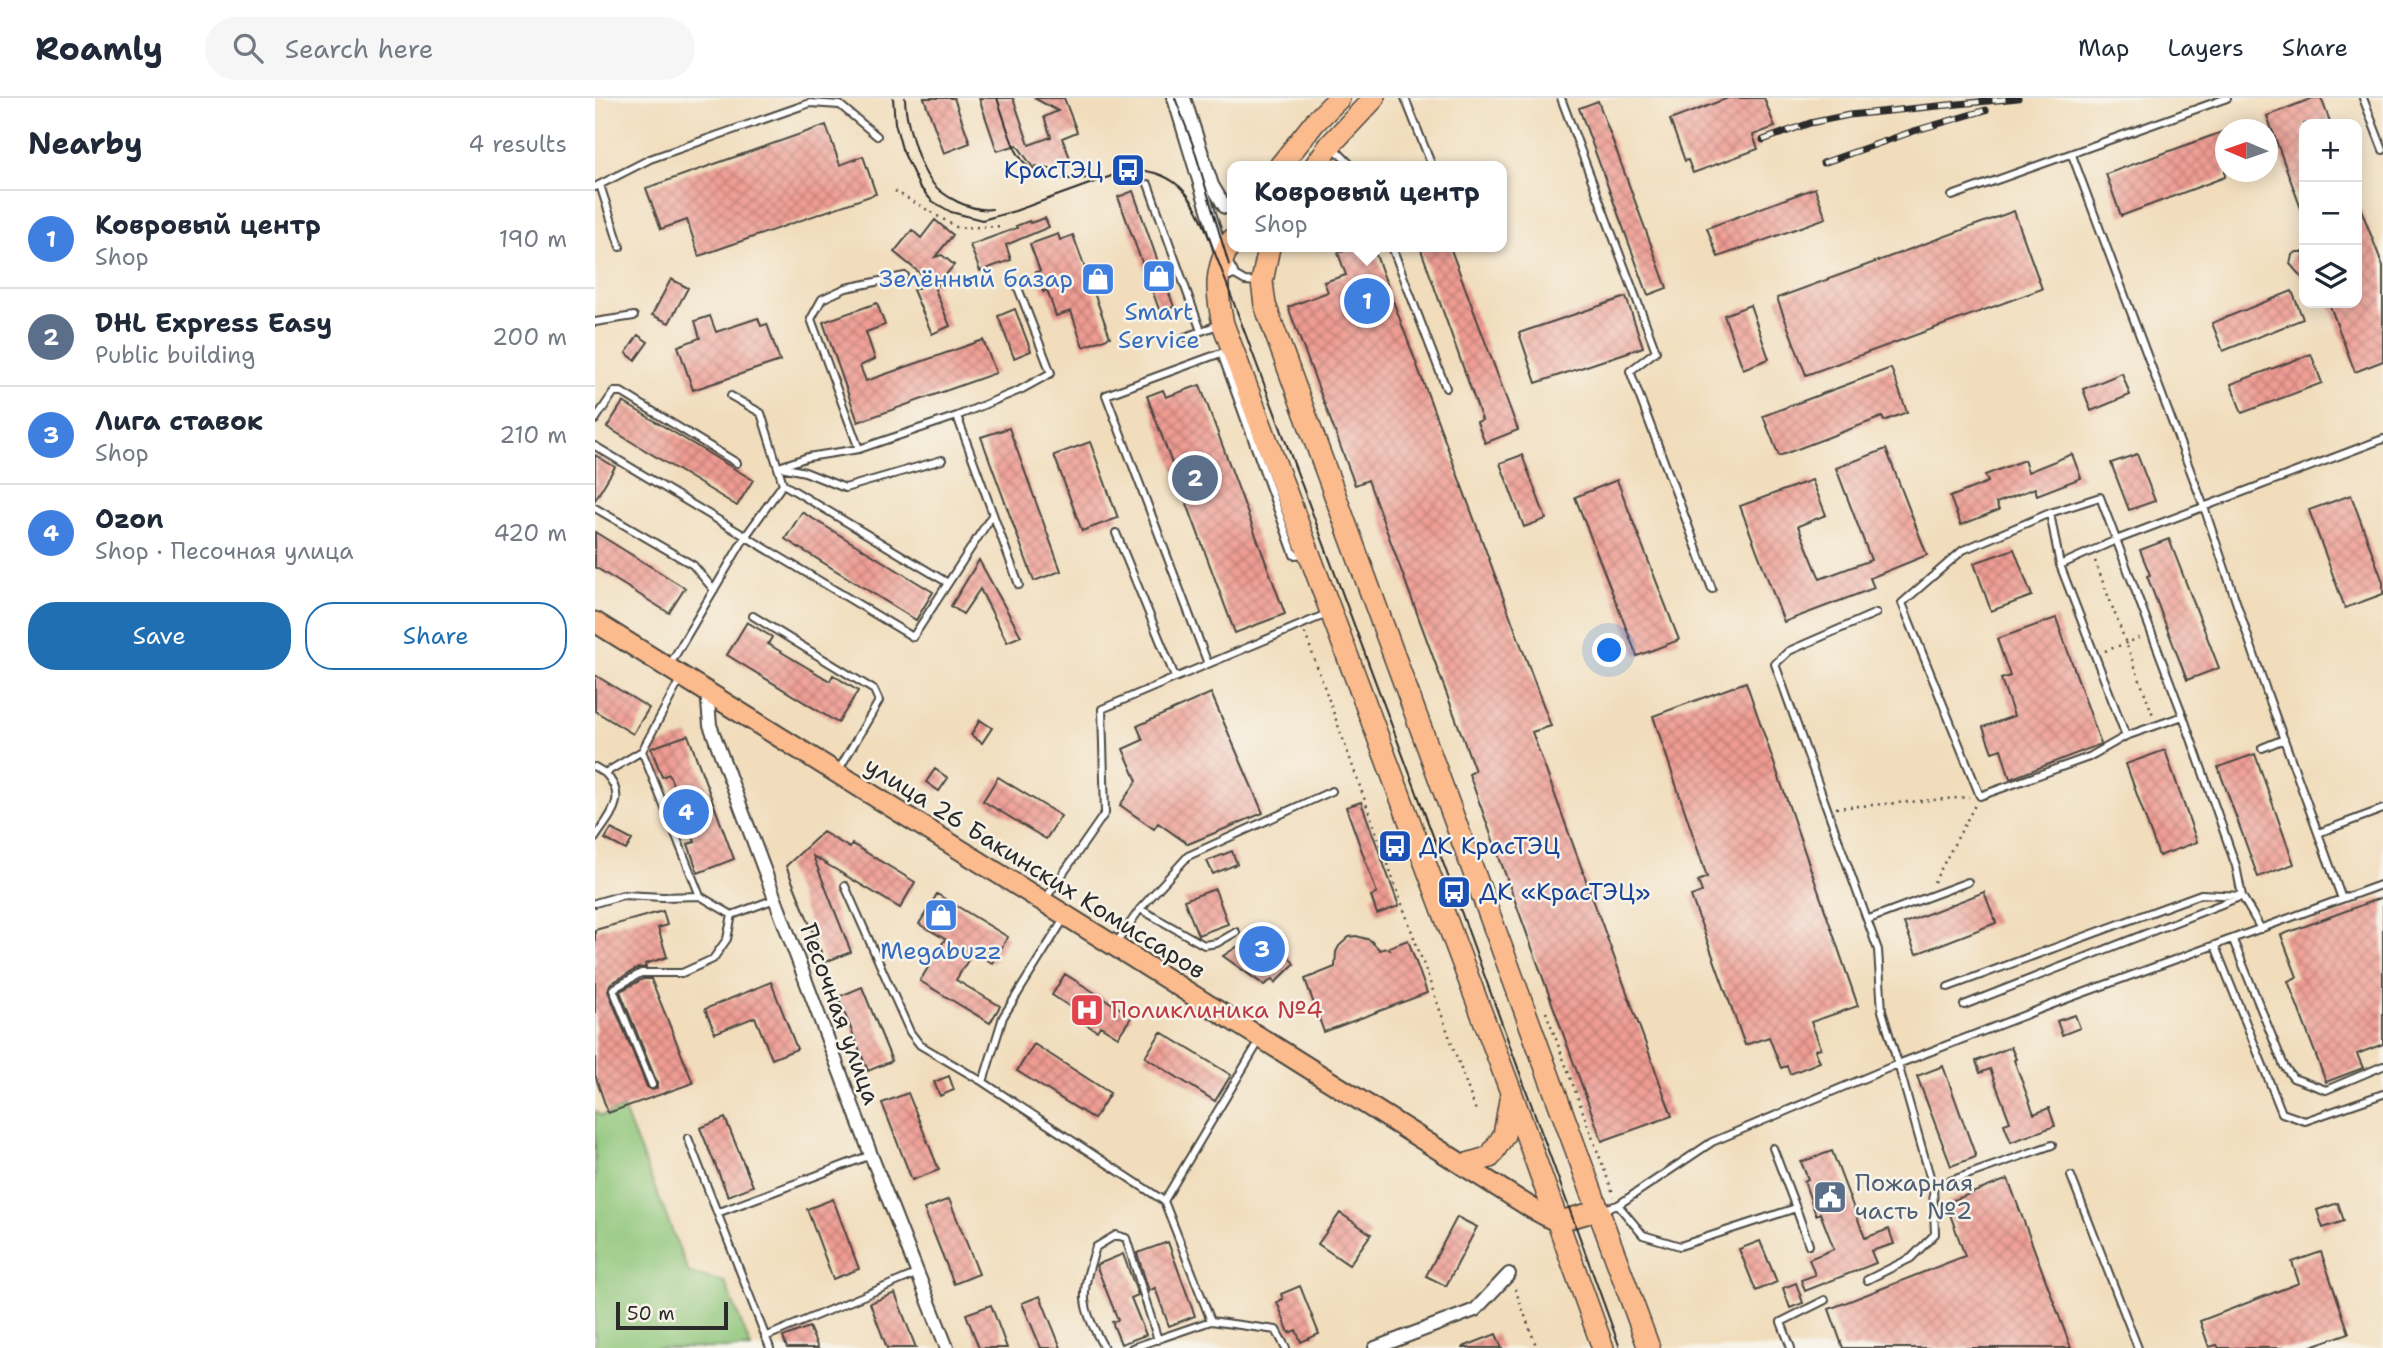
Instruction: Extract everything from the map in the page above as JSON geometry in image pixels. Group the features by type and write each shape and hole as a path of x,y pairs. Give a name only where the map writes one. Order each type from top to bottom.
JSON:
{"highway":[{"path":"1284,161 1315,122 1339,98"},
{"path":"1319,161 1374,98"},
{"path":"1268,252 1262,282 1265,304 1609,1208 1649,1348"},
{"path":"1229,257 1216,294 1227,351 1310,554 1511,1092 1603,1348"},
{"path":"1464,1165 1490,1157 1504,1135 1511,1092"}],"main road":[{"name":"улица 26 Бакинских Комиссаров","path":"595,622 1556,1222"},
{"path":"1556,1222 1609,1208"}],"street":[{"path":"1174,98 1227,251"},
{"path":"1184,98 1212,185 1227,207"},
{"name":"Песочная улица","path":"707,691 710,725 871,1155 947,1348"},
{"path":"1375,1348 1475,1310 1509,1273"}],"lane":[{"path":"1405,98 1429,161"},
{"path":"1561,98 1656,351 1630,371 1712,589"},
{"path":"1952,196 2227,98"},
{"path":"2363,98 2383,150"},
{"path":"620,247 597,186 650,159 810,103 840,105 877,136"},
{"path":"1330,145 1347,161"},
{"path":"2073,155 2204,506 2342,899"},
{"path":"1148,184 1201,331"},
{"path":"1394,252 1447,388"},
{"path":"1229,257 1245,281 1262,282"},
{"path":"859,449 811,319 822,299 846,288 905,276"},
{"path":"779,467 809,457 859,449 957,416 1020,390 1051,373 1015,280"},
{"path":"595,323 634,316"},
{"path":"1185,337 1223,324"},
{"path":"1208,664 1106,395 1227,351"},
{"path":"595,420 614,392 621,392 737,463"},
{"path":"731,396 761,413 783,484 948,583"},
{"path":"957,416 1019,585"},
{"path":"2060,565 2116,540 2383,439"},
{"path":"595,446 913,637 993,514"},
{"path":"779,467 805,472 845,488 942,460"},
{"path":"605,774 642,751 713,590 745,537 783,484"},
{"path":"2183,716 2126,736 2089,757 1980,796 1902,603 1963,550 2050,513 2100,497 2183,716 2236,866 2242,897 2261,929"},
{"path":"595,508 693,565 713,590"},
{"path":"2050,513 2060,565 2126,736"},
{"path":"1116,533 1175,677"},
{"path":"1043,902 1105,813 1102,709 1331,612"},
{"path":"1867,1280 1911,1258 1935,1234 1933,1187 1882,1012 1878,950 1869,919 1826,809 1775,664 1790,651 1876,613"},
{"path":"753,616 874,690 879,701 837,773"},
{"path":"2262,748 2284,739"},
{"path":"642,751 700,895"},
{"path":"595,767 613,782 618,795 616,805 595,838"},
{"path":"1114,947 1140,909 1188,856 1332,791"},
{"path":"2318,833 2383,809"},
{"path":"1869,919 1968,882"},
{"path":"1796,1208 1680,1247 1643,1235 1609,1208 1712,1142 1898,1064 2383,884"},
{"path":"845,886 910,1032 920,1045 983,1082 1164,1200 1211,1321"},
{"path":"1948,987 2201,894 2242,897"},
{"path":"595,903 623,895 700,895 732,915"},
{"path":"1964,1004 2242,897"},
{"path":"732,915 775,899"},
{"path":"1140,909 1204,945 1217,943 1236,932"},
{"path":"652,1085 613,989 641,973 682,973 713,960 727,939 732,915"},
{"path":"983,1082 1003,1017 1065,917"},
{"path":"2233,940 2284,1066 2293,1078 2326,1090 2383,1066"},
{"path":"2215,946 2282,1113 2305,1121 2383,1094"},
{"path":"1164,1200 1262,1037"},
{"path":"688,1138 770,1348"},
{"path":"1933,1187 2053,1145"},
{"path":"1773,1148 1809,1245"},
{"path":"717,1213 871,1155"},
{"path":"2071,1176 2138,1348"},
{"path":"1104,1348 1087,1317 1083,1298 1096,1247 1116,1235 1126,1238 1158,1340"},
{"path":"765,1337 918,1273"},
{"path":"1791,1348 1781,1322 1825,1300"},
{"path":"1132,1348 1211,1321 1276,1330 1286,1348"}],"path":[{"path":"895,191 958,228 1002,226"},
{"path":"2092,552 2156,725"},
{"path":"1301,624 1476,1111"},
{"path":"2096,654 2151,634"},
{"path":"1826,809 1980,796"},
{"path":"1928,893 1980,796"},
{"path":"1509,1273 1537,1348"}],"green space":[{"path":"623,1108 689,1273 725,1282 751,1348 595,1348 595,1111 601,1116"}],"building":[{"path":"924,98 954,98 970,143 944,153"},
{"path":"979,98 1013,98 1029,145 1051,137 1044,117 1058,111 1034,98 1064,98 1077,132 1062,138 1072,163 1054,170 1036,166 1034,169 1017,145 997,151"},
{"path":"1728,98 1764,98 1775,127 1753,135 1758,149 1693,173 1688,160 1685,161 1670,120"},
{"path":"2313,98 2321,98 2329,119 2299,119 2299,203 2278,146 2278,119 2268,119 2267,116"},
{"path":"1598,101 1667,288 1648,295 1579,108"},
{"path":"826,125 840,165 863,156 876,194 699,256 687,220 661,229 646,188"},
{"path":"2215,135 2215,181 2121,216 2106,174"},
{"path":"1815,188 1826,218 1718,257 1707,228"},
{"path":"1133,191 1174,307 1160,312 1118,197"},
{"path":"2014,211 2042,289 1806,375 1777,298"},
{"path":"2362,212 2383,266 2383,361 2355,372 2331,308 2362,308"},
{"path":"1045,218 1049,227 1006,245 1011,260 980,271 970,245 1029,221 1030,223"},
{"path":"935,220 953,235 935,257 942,255 954,265 937,286 932,282 950,326 932,334 913,290 931,282 894,252 912,230 921,238"},
{"path":"1058,234 1060,240 1073,235 1110,337 1083,347 1071,311 1056,316 1047,290 1043,292 1036,272 1040,271 1030,244"},
{"path":"1375,252 1551,726 1532,732 1672,1116 1602,1141 1469,774 1475,771 1368,480 1355,485 1288,307 1328,292 1324,282 1346,275 1338,253"},
{"path":"1422,252 1452,252 1518,430 1485,443 1477,422 1482,420"},
{"path":"2299,252 2299,274 2290,264 2292,255"},
{"path":"671,279 688,288 669,323 652,315"},
{"path":"2292,291 2303,319 2223,351 2212,323"},
{"path":"1626,297 1643,347 1536,383 1519,333"},
{"path":"877,303 885,325 866,332 875,359 860,366 866,381 983,340 996,373 858,422 823,322"},
{"path":"1750,305 1769,359 1743,369 1724,315"},
{"path":"1015,309 1031,351 1014,358 998,316"},
{"path":"710,316 716,332 758,318 761,326 767,324 780,361 693,390 678,346 700,338 695,321"},
{"path":"638,335 648,342 635,360 626,353"},
{"path":"2311,354 2322,383 2242,413 2231,384"},
{"path":"1891,368 1907,412 1884,421 1882,417 1779,456 1763,416"},
{"path":"2122,373 2130,395 2091,411 2083,389"},
{"path":"1200,385 1285,614 1235,633 1147,396 1163,390 1166,397"},
{"path":"623,402 753,480 737,506 607,427"},
{"path":"1009,428 1061,571 1034,581 981,437"},
{"path":"1090,442 1118,518 1082,531 1054,455"},
{"path":"1886,449 1927,555 1870,578 1874,588 1784,622 1740,506 1812,480 1826,515 1798,526 1820,579 1871,560 1836,468"},
{"path":"2072,454 2081,478 2037,495 2035,488 1996,503 1999,510 1961,525 1950,497 1988,482 1985,475 2024,460 2028,472"},
{"path":"2137,454 2155,501 2129,510 2111,463"},
{"path":"595,455 615,467 595,500"},
{"path":"1522,455 1546,519 1524,527 1500,463"},
{"path":"1617,480 1679,640 1637,656 1575,497"},
{"path":"2351,495 2383,582 2383,594 2345,608 2309,510"},
{"path":"802,512 933,592 916,620 785,539"},
{"path":"595,532 685,588 669,613 595,567"},
{"path":"2169,539 2219,668 2187,680 2147,576 2150,575 2140,550"},
{"path":"2014,549 2032,596 1991,611 1974,563"},
{"path":"979,560 1021,636 1007,642 980,589 963,614 951,606"},
{"path":"2056,618 2101,744 2010,779 2001,749 1992,752 1983,727 2014,716 2001,679 2010,676 1997,639"},
{"path":"747,622 772,637 768,644 830,681 833,675 858,691 838,723 727,655"},
{"path":"595,675 649,708 633,734 595,711"},
{"path":"1746,682 1858,1006 1811,1022 1821,1048 1815,1050 1820,1062 1790,1074 1787,1066 1781,1068 1769,1037 1745,1045 1691,896 1702,892 1698,881 1707,877 1653,716"},
{"path":"1211,693 1263,813 1188,844 1158,823 1154,829 1120,805 1137,781 1123,749 1143,740 1137,726"},
{"path":"980,720 992,728 982,743 971,735"},
{"path":"688,735 734,859 698,873 688,844 695,842 669,774 662,777 651,748"},
{"path":"2165,750 2197,842 2159,856 2126,764"},
{"path":"2255,754 2294,864 2258,877 2218,767"},
{"path":"935,769 948,778 939,791 926,782"},
{"path":"998,777 1061,816 1046,839 983,801"},
{"path":"1361,802 1399,906 1377,914 1371,896 1377,893 1346,807"},
{"path":"611,829 632,840 626,850 605,839"},
{"path":"823,832 850,848 852,844 915,882 900,908 813,856 851,952 825,962 786,866"},
{"path":"1232,851 1237,864 1213,874 1207,861"},
{"path":"1215,889 1228,924 1198,935 1184,900"},
{"path":"1984,892 1996,923 1916,954 1904,923"},
{"path":"937,894 1008,937 992,963 973,952 956,980 1000,1006 990,1023 920,981 945,939 919,924"},
{"path":"2383,897 2383,1044 2357,1054 2363,1068 2326,1082 2288,981 2297,977 2281,935"},
{"path":"663,911 667,925 658,928 667,957 645,964 646,967 638,968 610,984 608,991 647,1087 653,1090 657,1088 657,1083 620,991 643,979 651,979 693,1083 608,1113 595,1075 595,930"},
{"path":"1269,926 1294,964 1275,983 1273,979 1264,985 1223,956"},
{"path":"1349,937 1370,940 1380,950 1390,950 1389,947 1408,940 1427,993 1324,1032 1305,979 1335,967 1339,946"},
{"path":"1065,974 1132,1016 1118,1037 1100,1026 1097,1031 1075,1018 1078,1012 1052,995"},
{"path":"771,982 797,1049 772,1059 755,1017 715,1033 705,1009"},
{"path":"862,987 892,1061 868,1071 838,997"},
{"path":"2075,1015 2080,1028 2062,1035 2057,1021"},
{"path":"1161,1032 1231,1075 1215,1101 1145,1057"},
{"path":"1034,1044 1110,1093 1094,1119 1017,1071"},
{"path":"2011,1047 2034,1114 2049,1108 2055,1126 2011,1142 2004,1124 2010,1122 1990,1069 1980,1073 1976,1061"},
{"path":"1943,1066 1976,1157 1951,1166 1917,1076"},
{"path":"949,1076 954,1090 940,1096 934,1082"},
{"path":"908,1093 939,1170 912,1180 882,1103"},
{"path":"725,1118 753,1186 728,1196 700,1128"},
{"path":"1832,1151 1865,1238 1889,1229 1894,1244 1871,1251 1876,1263 1805,1291 1801,1280 1815,1275 1809,1259 1834,1249 1820,1213 1816,1215 1804,1181 1808,1179 1801,1162"},
{"path":"2008,1179 2071,1348 1843,1348 1829,1309 1965,1256 1946,1203"},
{"path":"833,1199 859,1269 833,1279 807,1209"},
{"path":"949,1199 979,1274 954,1284 924,1209"},
{"path":"2338,1203 2344,1221 2323,1228 2317,1210"},
{"path":"1340,1213 1371,1234 1349,1265 1318,1244"},
{"path":"1457,1217 1477,1227 1446,1286 1426,1276"},
{"path":"1760,1241 1777,1282 1756,1291 1739,1249"},
{"path":"1168,1242 1195,1316 1169,1326 1155,1288 1149,1291 1137,1253"},
{"path":"2321,1252 2349,1333 2306,1348 2209,1347 2200,1321 2299,1283 2292,1262"},
{"path":"1123,1254 1138,1295 1131,1298 1146,1335 1121,1344 1112,1322 1118,1320 1096,1265"},
{"path":"1796,1283 1803,1303 1790,1308 1783,1288"},
{"path":"1300,1286 1319,1334 1301,1342 1296,1330 1289,1333 1277,1302 1283,1299 1281,1294"},
{"path":"895,1293 916,1348 887,1348 870,1303"},
{"path":"1040,1296 1061,1348 1041,1348 1022,1303"},
{"path":"991,1305 1007,1348 979,1348 966,1314"},
{"path":"809,1327 818,1348 787,1348 783,1337"},
{"path":"1496,1334 1502,1348 1463,1348 1463,1347"}],"tram line":[{"path":"893,98 895,123 902,149 919,186 932,201 951,212 982,220 1015,211 1128,170 1167,177 1191,199 1220,266 1454,892 1620,1348"},
{"path":"905,98 913,140 930,180 958,202 976,208 992,209"},
{"path":"997,98 1015,149 1033,170 1064,179 1088,178"},
{"path":"1175,98 1193,145 1229,265"}],"railway":[{"path":"1763,140 1810,123 1849,115 2018,98"},
{"path":"1823,163 1914,131 1986,110"}],"place":[{"name":"КрасТЭЦ","path":"1128,170"},
{"name":"Smart Service","path":"1159,276"},
{"name":"Зелённый базар","path":"1098,279"},
{"name":"Ковровый центр","path":"1367,301"},
{"name":"DHL Express Easy","path":"1195,478"},
{"name":"Ozon","path":"686,812"},
{"name":"ДК КрасТЭЦ","path":"1395,846"},
{"name":"ДК «КрасТЭЦ»","path":"1454,892"},
{"name":"Megabuzz","path":"941,915"},
{"name":"Лига ставок","path":"1262,949"},
{"name":"Поликлиника №4","path":"1087,1010"},
{"name":"Пожарная часть №2","path":"1830,1197"}]}
